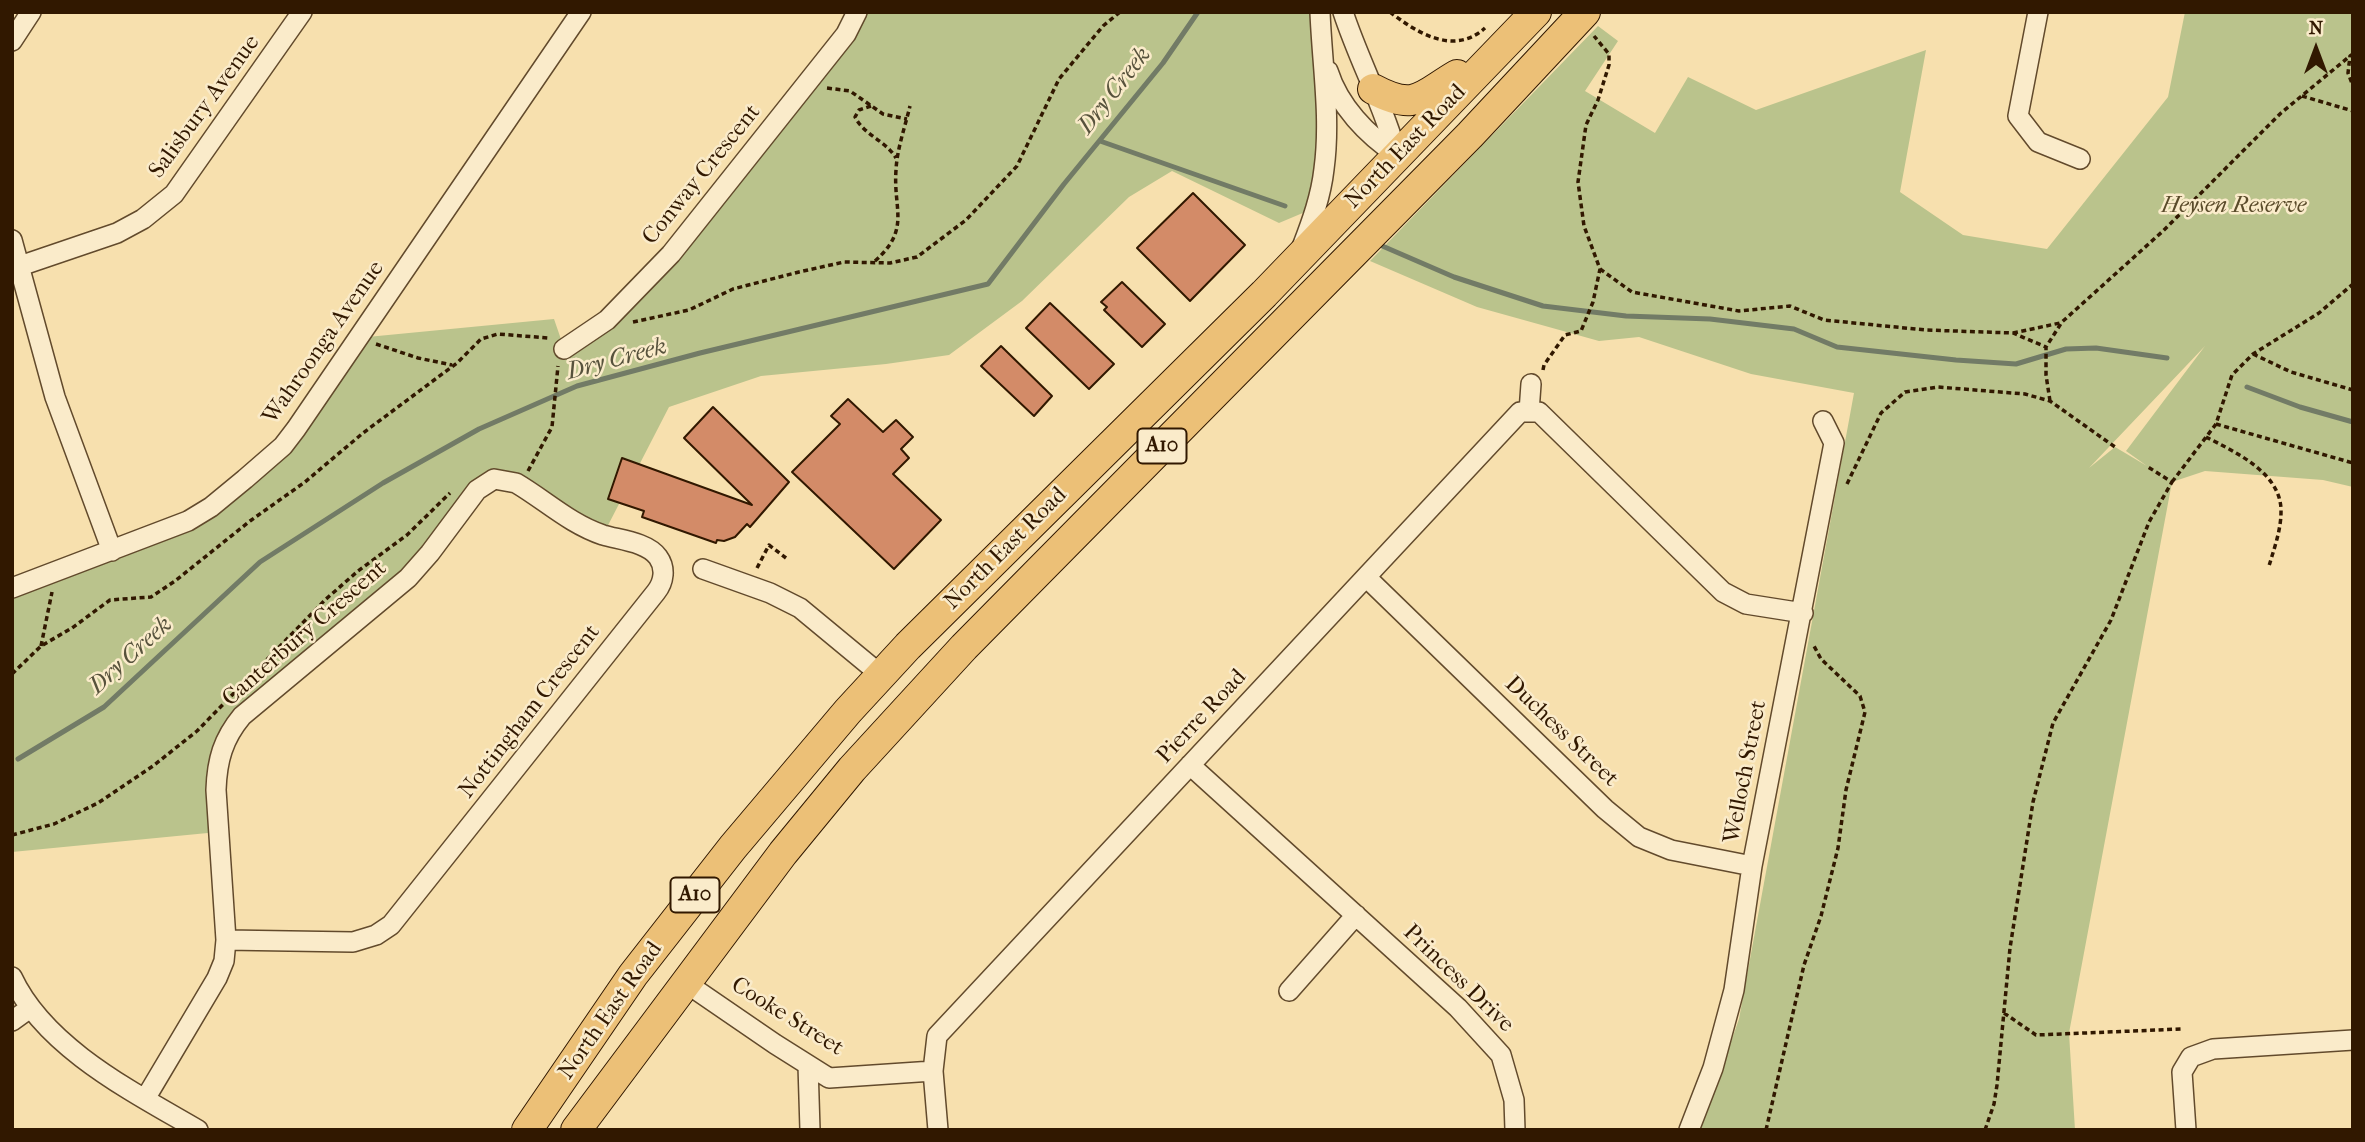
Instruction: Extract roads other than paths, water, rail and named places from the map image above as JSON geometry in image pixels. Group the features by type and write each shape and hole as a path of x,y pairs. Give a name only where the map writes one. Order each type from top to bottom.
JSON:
{"highway":[{"name":"North East Road","path":"527,1130 633,975 733,847 881,675 1264,294 1536,12"},
{"name":"North East Road","path":"576,1130 783,853 885,733 1385,220 1588,22"},
{"path":"1373,89 1390,98 1418,99 1464,71 1489,63"},
{"path":"1385,220 1397,155 1409,157 1424,153 1470,135"},
{"path":"885,733 888,704 881,675 909,681 941,673"}],"street":[{"path":"12,41 31,12"},
{"name":"Salisbury Avenue","path":"20,266 117,233 143,219 174,194 302,12"},
{"name":"Wahroonga Avenue","path":"12,588 188,521 211,507 270,458 296,429 581,12"},
{"name":"Conway Crescent","path":"565,350 607,320 671,254 846,34 857,12"},
{"path":"1300,255 1317,207 1324,167 1320,12"},
{"path":"1343,12 1355,50 1390,131 1397,155"},
{"path":"2038,12 2018,116 2038,142 2080,159"},
{"path":"1321,50 1336,91 1350,113 1378,143 1397,155"},
{"path":"12,240 55,397 112,551"},
{"path":"1531,384 1529,412 1539,412 1723,592 1746,604 1803,612"},
{"name":"Pierre Road","path":"933,1071 936,1036 1520,412 1529,412"},
{"name":"Welloch Street","path":"1689,1130 1713,1068 1734,990 1752,866 1834,443 1823,421"},
{"name":"Canterbury Crescent","path":"145,1099 217,978 226,953 216,790 218,760 229,734 242,716 408,578 463,493 477,489 491,480 520,475"},
{"name":"Nottingham Crescent","path":"226,940 353,942 368,939 385,930 660,587 662,566 653,552 576,523 520,475"},
{"path":"704,569 770,593 800,608 881,675"},
{"name":"Duchess Street","path":"1366,577 1605,809 1639,837 1671,850 1752,866"},
{"name":"Princess Drive","path":"1190,765 1458,1008 1501,1055 1514,1100 1516,1130"},
{"path":"1289,990 1356,915"},
{"path":"12,977 30,1008 53,1034 145,1099 198,1130"},
{"name":"Cooke Street","path":"686,983 829,1078 933,1071"},
{"path":"12,1021 30,1008"},
{"path":"2186,1130 2182,1072 2190,1056 2213,1049 2353,1040"},
{"path":"808,1065 810,1130"},
{"path":"933,1071 938,1130"}],"waterway":[{"name":"Dry Creek","path":"18,759 104,707 260,562 383,483 479,429 577,386 700,353 988,284 1064,184 1163,63 1198,12"},
{"path":"1100,141 1285,206"},
{"path":"1380,245 1454,277 1543,306 1626,316 1710,319 1794,329 1837,347 1956,360 2016,364 2066,349 2096,348 2167,358"},
{"path":"2247,387 2300,407 2353,422"}],"park label":[{"name":"Heysen Reserve","path":"2234,206"}]}
